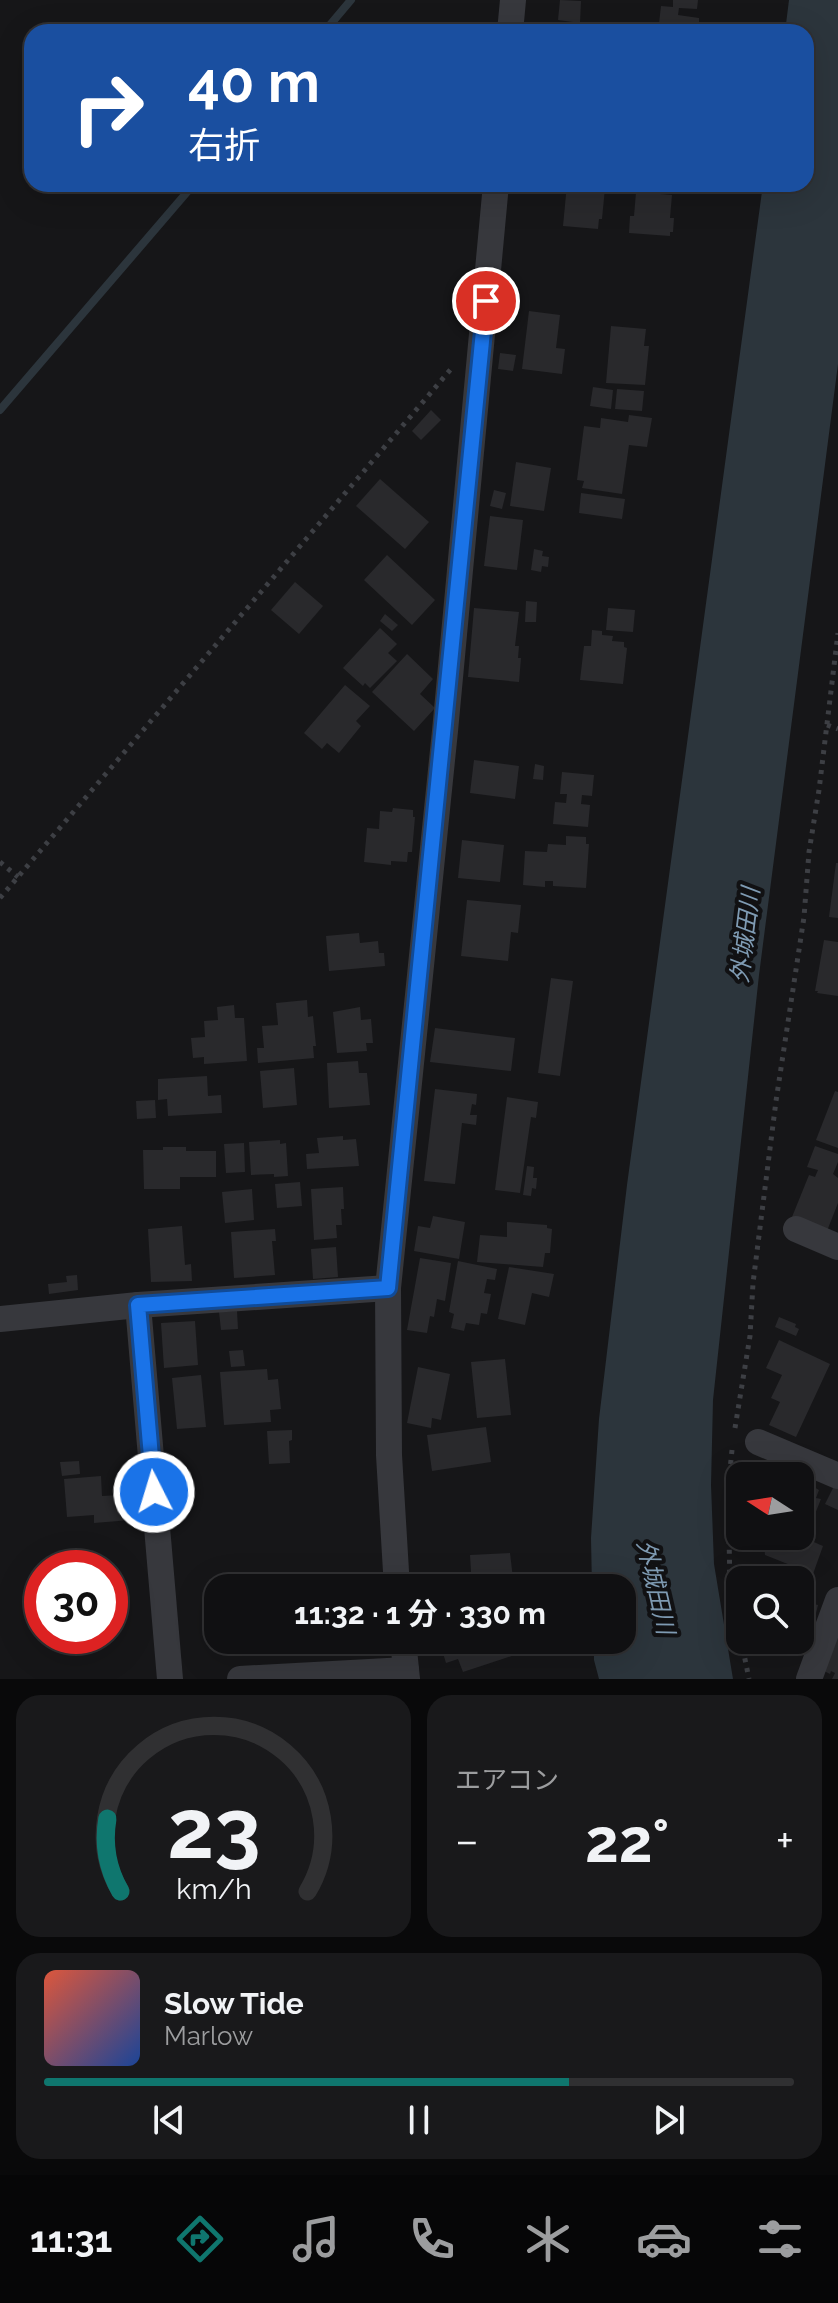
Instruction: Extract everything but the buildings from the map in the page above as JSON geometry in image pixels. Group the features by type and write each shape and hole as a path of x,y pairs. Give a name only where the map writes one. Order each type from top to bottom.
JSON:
{"street":[{"path":"511,24 513,0"},
{"path":"396,1574 389,1455 388,1288 441,776 495,192"},
{"path":"796,1229 838,1247"},
{"path":"0,1319 138,1305 388,1288"},
{"path":"138,1305 170,1679"},
{"path":"758,1442 838,1476"},
{"path":"809,1679 838,1600"},
{"path":"240,1679 406,1674 404,1654"}],"path":[{"path":"0,898 453,367"},
{"path":"749,1679 730,1585 728,1489 750,1336 753,1283 781,1071 804,917 809,852 838,633"},
{"path":"827,725 838,729"},
{"path":"0,862 18,877"}],"water":[{"name":"外城田川","path":"789,0 838,0 838,364 759,975 713,1400 711,1485 714,1564 726,1654 729,1654 733,1679 599,1679 594,1654 636,1654 636,1574 592,1574 591,1538 599,1419 627,1185 762,192 814,192 814,24 786,24"}],"waterway":[{"path":"331,24 351,0"},
{"path":"0,410 187,192"}],"route":[{"path":"154,1492 138,1305 388,1288 486,301"}]}
